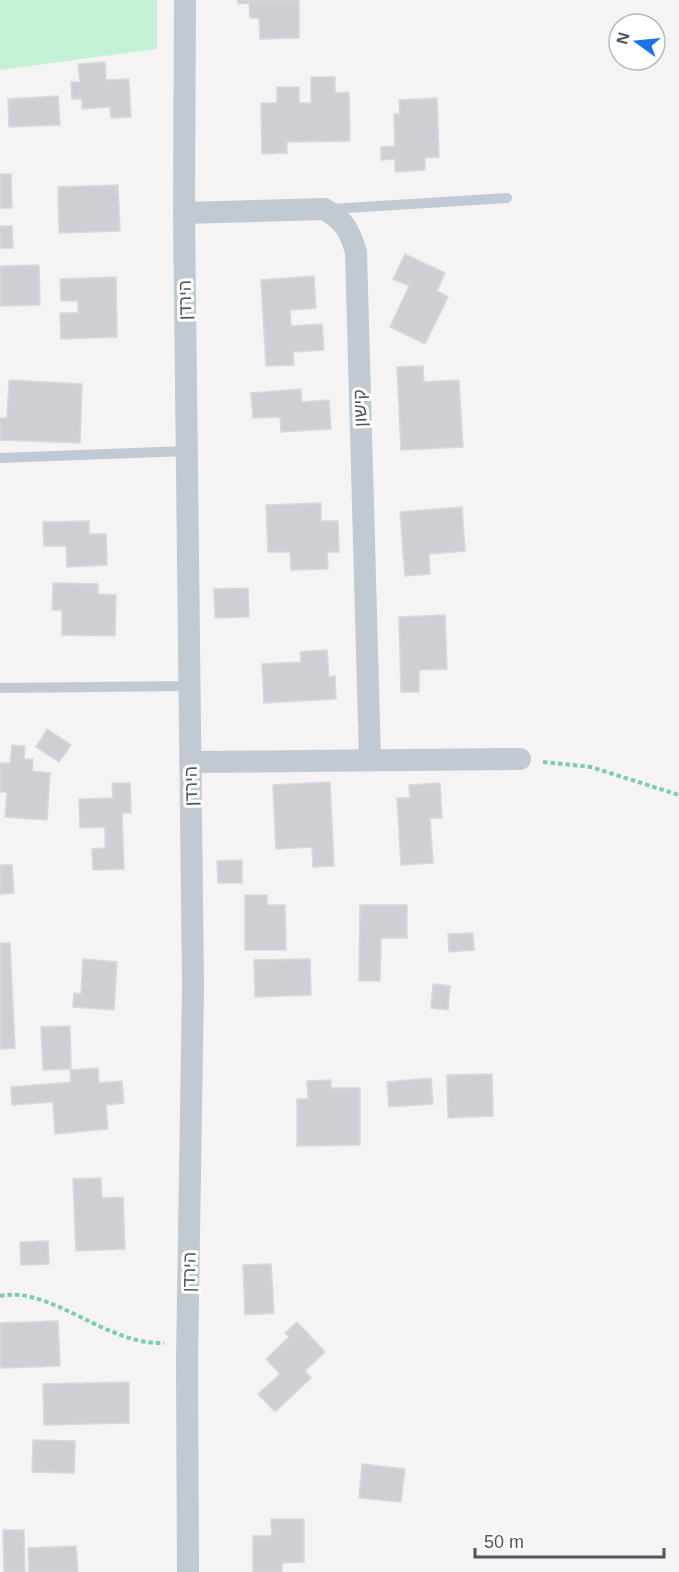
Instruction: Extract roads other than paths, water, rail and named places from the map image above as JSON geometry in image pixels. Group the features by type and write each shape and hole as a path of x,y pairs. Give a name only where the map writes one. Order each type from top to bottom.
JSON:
{"street":[{"name":"הירדן","path":"185,0 184,213 193,986 188,1344 188,1572"},
{"path":"184,213 324,209"},
{"name":"קישון","path":"324,209 338,217 350,230 356,252 370,760"},
{"path":"190,762 520,759"}],"lane":[{"path":"324,209 507,198"},
{"path":"0,458 187,451"},
{"path":"0,688 190,686"}]}
